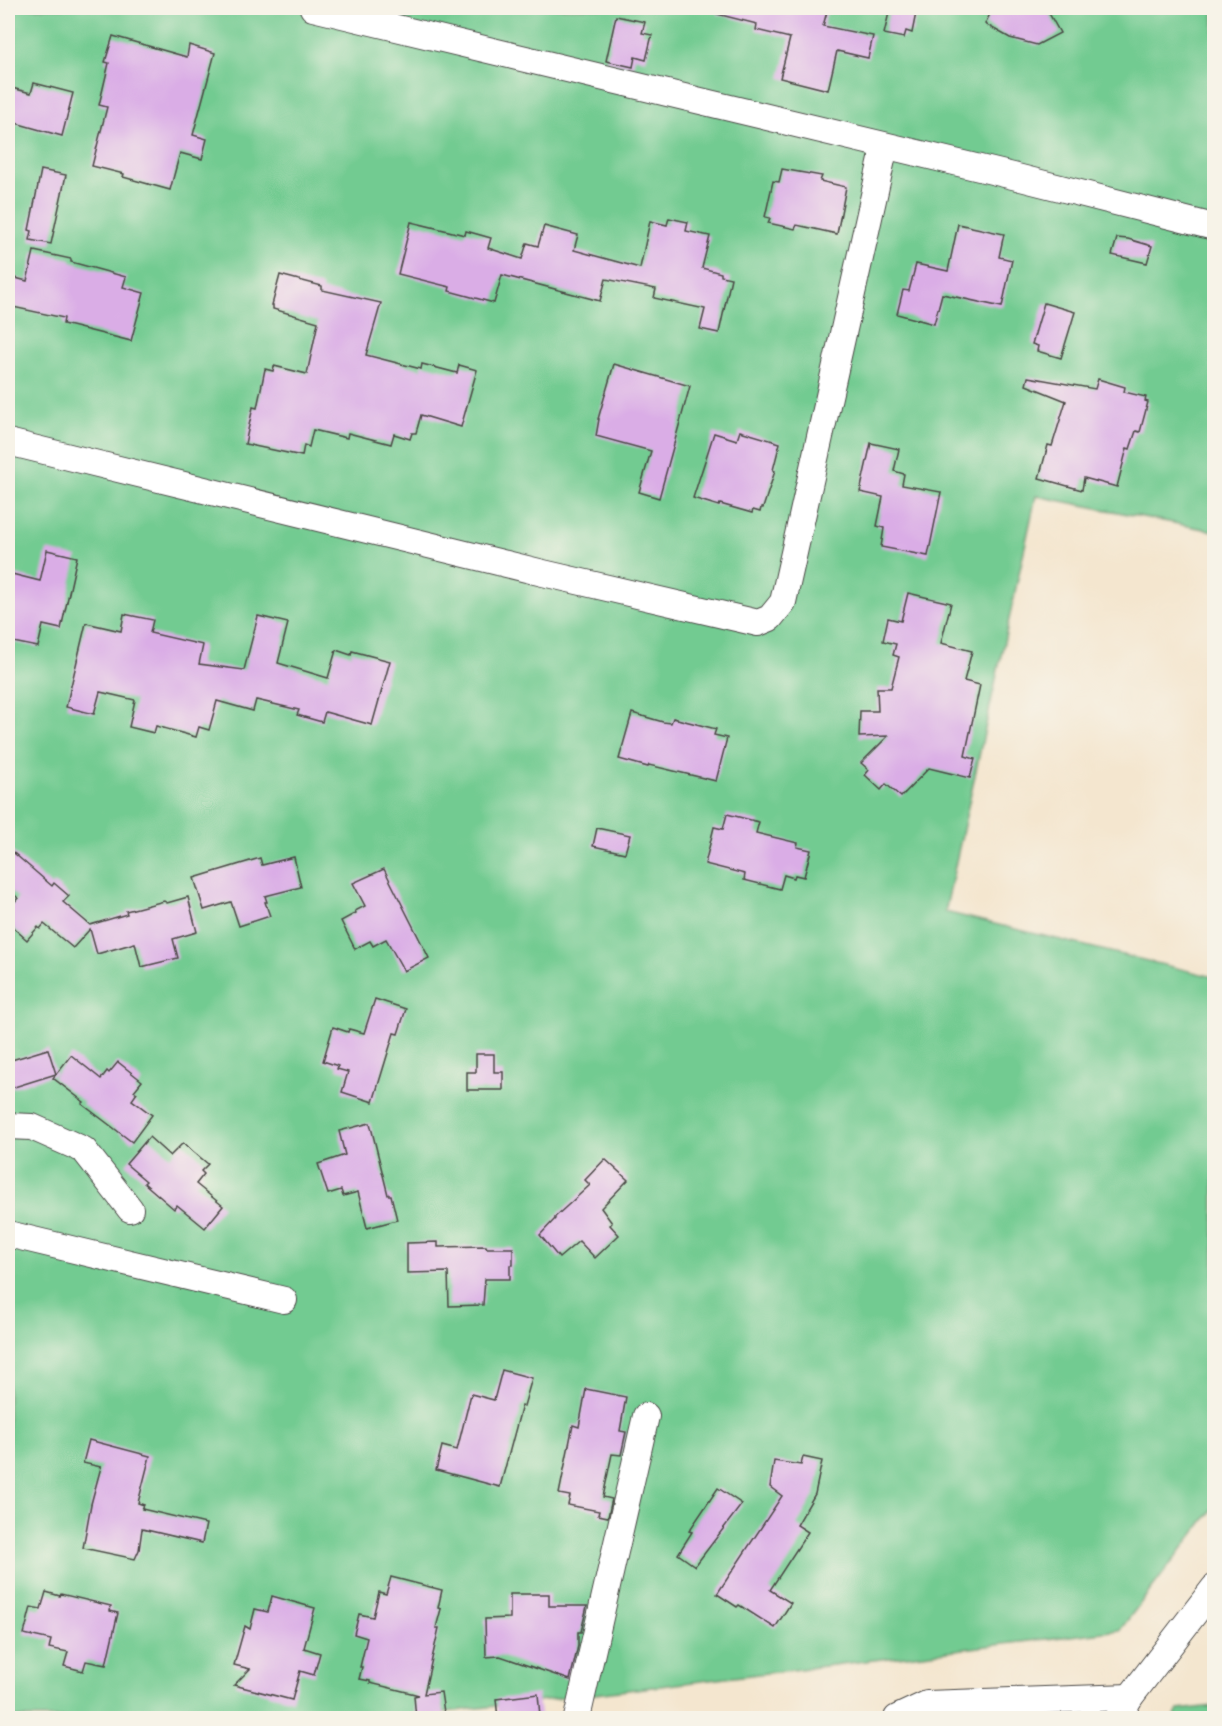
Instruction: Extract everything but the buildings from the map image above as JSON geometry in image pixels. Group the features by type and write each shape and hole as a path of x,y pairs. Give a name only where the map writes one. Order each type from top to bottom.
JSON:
{"street":[{"path":"313,8 1002,173 1215,227"},
{"path":"8,442 543,573 758,623 770,618 783,602 885,146"},
{"path":"8,1126 32,1127 84,1150 130,1209"},
{"path":"8,1234 284,1300"},
{"path":"577,1719 646,1416"},
{"path":"897,1719 927,1704 1124,1708 1215,1588"}],"green space":[{"path":"8,8 1214,8 1214,531 1036,496 945,912 1214,977 1214,1507 1120,1630 398,1718 8,1718"},
{"path":"1214,1706 1214,1718 1174,1718 1178,1710"}]}
